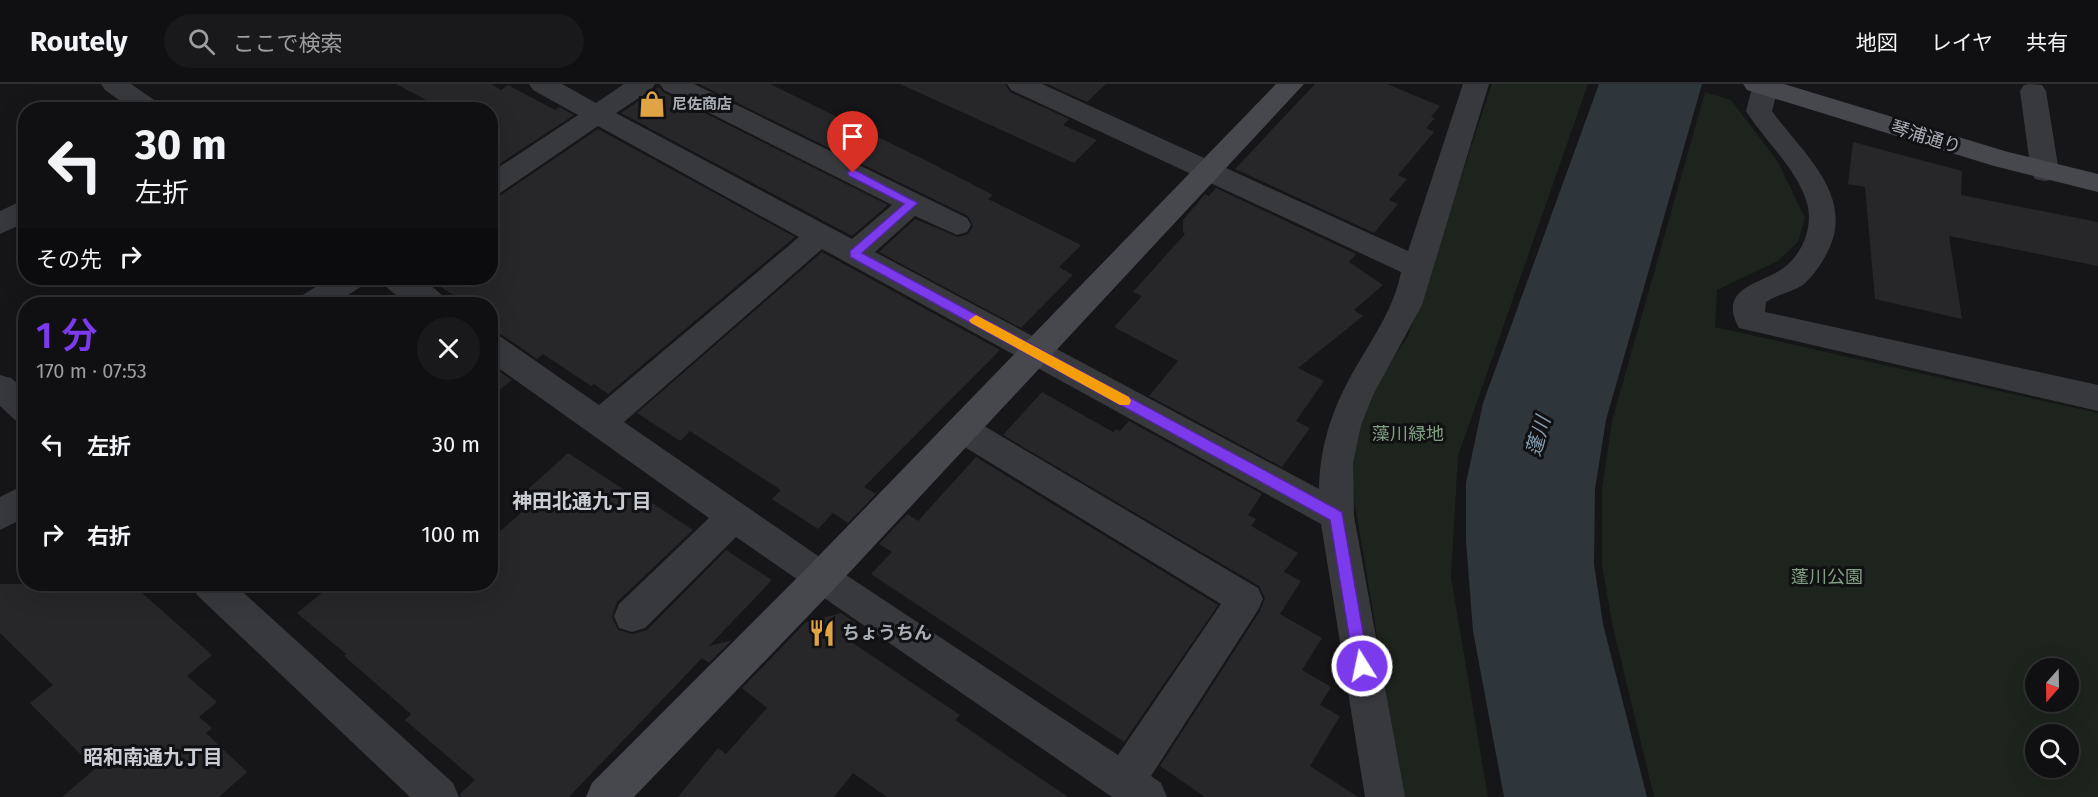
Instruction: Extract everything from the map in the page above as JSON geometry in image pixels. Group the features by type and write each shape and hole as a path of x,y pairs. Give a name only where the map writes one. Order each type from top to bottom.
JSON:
{"street":[{"path":"114,84 140,102"},
{"path":"542,84 1337,516"},
{"path":"498,181 642,84"},
{"path":"673,84 957,225"},
{"path":"1020,84 1417,267"},
{"path":"606,797 821,578 1291,84"},
{"path":"1385,797 1337,516 1334,479 1349,411 1403,314 1411,295 1417,267 1476,84"},
{"path":"1762,85 1759,111 1810,179 1821,205 1822,229 1813,255 1793,276 1752,297 1749,305 1750,320 2098,398"},
{"name":"琴浦通り","path":"1762,85 2045,172 2098,183"},
{"path":"2033,91 2045,172"},
{"path":"854,254 912,203"},
{"path":"0,224 18,214"},
{"path":"601,422 819,236"},
{"path":"323,297 341,285"},
{"path":"405,285 423,297"},
{"path":"498,351 821,578 1136,789 1245,599 962,429"},
{"path":"0,387 18,404"},
{"path":"0,515 18,503"},
{"path":"632,616 734,516"},
{"path":"218,591 439,797"}],"green space":[{"name":"藻川緑地","path":"1492,84 1588,84 1458,456 1451,577 1488,797 1404,797 1350,475 1355,416 1408,336"},
{"name":"蓬川公園","path":"1705,92 1731,100 1778,162 1805,218 1798,242 1778,261 1717,290 1715,327 2098,413 2098,797 1654,797 1612,623 1602,565 1602,488 1612,421"}],"water":[{"name":"蓬川","path":"1599,84 1702,84 1606,420 1595,489 1594,564 1603,624 1647,797 1504,797 1473,631 1466,541 1466,483 1483,403"}],"building":[{"path":"396,84 491,84 501,90 508,85 555,110 559,107 574,115 498,165 498,102 430,102"},
{"path":"699,84 770,84 929,162 993,195 988,199 1081,245 1059,267 1073,275 1021,328 879,252 915,219 958,237 968,234 973,226 968,216"},
{"path":"900,84 1005,84 1010,92 1069,119 1063,125 1097,140 1074,163"},
{"path":"1047,84 1106,84 1087,102"},
{"path":"1315,84 1387,84 1440,106 1431,117 1435,118 1426,128 1434,132 1398,175 1407,179 1389,200 1398,204 1374,233 1235,169"},
{"path":"659,87 663,92 888,205 852,236 621,113"},
{"path":"598,129 795,237 608,394 594,384 591,386 543,354 537,359 498,334 498,297 456,297 438,285 498,285 498,196"},
{"path":"1853,142 1962,171 1961,195 2098,222 2098,266 1949,236 1962,319 1875,299 1865,187 1848,184"},
{"path":"1216,188 1356,254 1349,262 1383,285 1354,310 1363,316 1298,368 1324,381 1296,421 1310,428 1282,467 1149,396 1178,361 1114,327 1142,296 1133,292 1185,234 1183,220 1205,194 1209,196"},
{"path":"822,252 1000,350 864,487 876,494 848,523 833,513 818,529 772,499 781,490 690,431 680,441 637,413"},
{"path":"498,370 512,380 498,391"},
{"path":"1042,392 1113,432 1116,429 1120,431 1129,421 1262,494 1248,515 1256,519 1251,526 1298,553 1284,572 1301,581 1280,614 1322,638 1302,670 1331,687 1320,705 1340,716 1310,766 1358,797 1205,797 1160,766 1260,611 1265,598 1259,586 1003,435"},
{"path":"568,453 643,502 646,499 693,530 617,602 612,617 618,630 633,634 647,630 726,550 772,580 709,646 732,640 709,663 702,658 569,797 461,797 460,794 475,780 405,720 411,714 344,656 346,654 297,613 324,591 498,591 498,533 530,505 523,501 534,492 528,489"},
{"path":"976,457 1218,605 1124,742 871,574 892,552 879,544 907,514 918,521"},
{"path":"0,584 18,584 18,591 140,591 212,655 187,676 217,702 199,717 212,728 206,733 247,772 219,797 62,797 95,769 30,703 53,685 0,633"},
{"path":"841,613 859,625 847,639 960,715 955,720 1068,797 887,797 853,773 834,797 678,797 718,748 726,754 767,708 742,688 806,622"}],"slow traffic":[{"path":"976,320 1124,401"}],"place":[{"name":"尼佐商店","path":"652,104"},
{"name":"ちょうちん","path":"822,633"}],"district":[{"name":"神田北通九丁目","path":"582,501"},
{"name":"昭和南通九丁目","path":"153,757"}],"route":[{"path":"853,173 912,203 854,254 1337,516 1362,666"}]}
